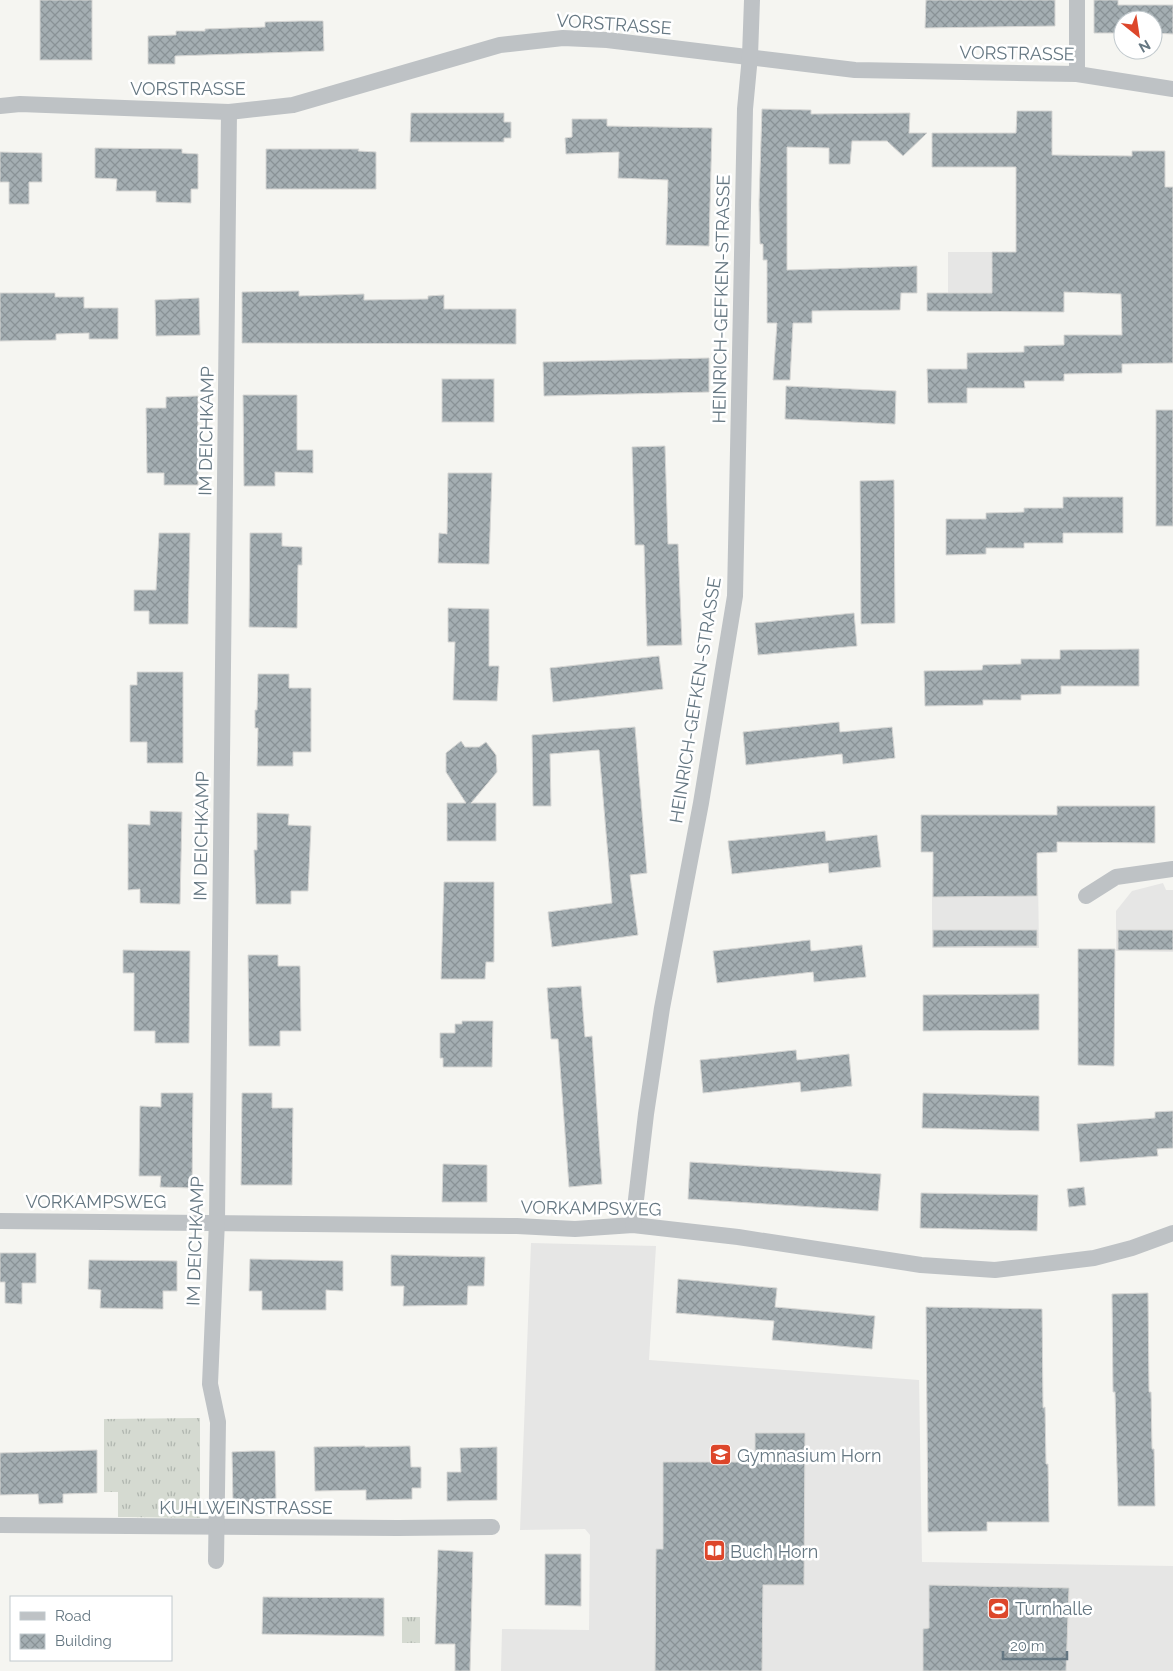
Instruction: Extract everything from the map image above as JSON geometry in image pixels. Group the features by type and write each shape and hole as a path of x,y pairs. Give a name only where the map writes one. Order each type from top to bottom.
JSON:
{"street":[{"name":"HEINRICH-GEFKEN-STRASSE","path":"633,1225 646,1114 662,1008 701,803 735,596 745,109 750,56 752,0"},
{"path":"1077,74 1078,0"},
{"name":"VORSTRASSE","path":"0,106 20,104 229,112 293,105 500,45 564,38 607,40 855,70 1077,74 1173,89"},
{"name":"IM DEICHKAMP","path":"216,1561 218,1422 210,1374 217,1221 229,112"},
{"path":"1086,896 1116,877 1173,869"},
{"name":"VORKAMPSWEG","path":"0,1221 217,1221 517,1226 567,1229 633,1225 738,1237 921,1265 995,1270 1094,1258 1132,1248 1173,1233"},
{"name":"KUHLWEINSTRASSE","path":"0,1525 492,1527"}],"shaded area":[{"path":"948,252 992,252 1064,312 948,311"},
{"path":"1038,878 1039,948 932,948 932,879"},
{"path":"1163,883 1166,890 1173,890 1173,952 1116,951 1116,911 1132,891"},
{"name":"Gymnasium Horn","path":"531,1243 656,1246 649,1360 919,1380 922,1562 1173,1566 1173,1671 501,1671 502,1629 589,1630 590,1535 585,1529 520,1530"}],"green space":[{"path":"200,1418 200,1518 118,1517 118,1492 104,1492 104,1419"},
{"path":"402,1617 420,1617 420,1643 402,1643"}],"building":[{"path":"40,0 92,0 92,60 40,60"},
{"path":"926,0 1055,0 1055,26 925,28"},
{"path":"1094,0 1118,0 1118,5 1173,5 1173,34 1163,34 1163,10 1113,10 1113,33 1094,33"},
{"path":"323,21 324,51 175,56 175,64 148,64 148,36 176,35 176,31 265,27 265,22"},
{"path":"762,109 811,110 811,114 910,113 909,133 927,133 903,156 887,141 852,141 850,164 829,164 829,148 787,147 787,270 917,266 917,293 901,293 900,310 812,311 812,323 793,323 790,380 773,380 777,323 767,323 767,260 763,260 763,244 760,244 759,204"},
{"path":"1017,111 1052,111 1052,155 1132,156 1132,151 1165,151 1165,187 1173,187 1173,363 1122,364 1122,373 1064,374 1064,381 1024,381 1025,388 967,388 967,403 928,403 927,369 967,369 967,353 1024,352 1024,346 1064,345 1064,335 1122,335 1121,294 1064,292 1064,312 927,311 927,293 992,293 992,252 1016,252 1016,167 932,167 932,133 1016,133"},
{"path":"411,113 504,113 504,122 511,122 511,138 504,138 504,142 410,142"},
{"path":"572,119 607,119 607,126 712,128 709,246 666,245 668,180 618,178 619,152 566,154 565,138 572,137"},
{"path":"95,148 182,149 182,153 198,154 198,189 191,189 191,203 156,202 156,191 116,191 117,179 95,178"},
{"path":"266,149 359,149 358,151 376,152 376,189 266,189"},
{"path":"0,152 42,153 42,182 29,182 29,204 9,204 9,182 0,182"},
{"path":"299,291 299,296 364,294 364,300 428,299 428,296 444,295 444,309 516,309 516,344 242,343 242,292"},
{"path":"0,293 55,293 55,297 84,297 84,308 118,308 118,339 89,339 89,333 56,334 56,340 0,341"},
{"path":"199,298 200,335 156,336 155,300"},
{"path":"709,358 709,392 544,396 543,362"},
{"path":"442,379 494,379 494,422 442,422"},
{"path":"786,386 896,391 895,424 785,419"},
{"path":"243,395 297,395 297,450 313,450 313,473 275,472 275,486 244,486"},
{"path":"198,396 198,485 164,485 164,473 147,473 146,408 166,408 166,397"},
{"path":"1156,410 1173,410 1173,526 1156,526"},
{"path":"665,446 668,544 678,544 682,645 647,646 644,545 635,545 632,447"},
{"path":"448,473 492,473 489,564 438,563 439,533 447,534"},
{"path":"894,480 895,623 861,624 860,481"},
{"path":"1063,497 1123,497 1123,533 1063,533 1063,543 1024,543 1024,548 986,548 986,554 946,555 946,519 986,519 986,513 1024,512 1024,508 1063,508"},
{"path":"159,533 190,533 188,624 149,624 149,611 134,611 134,590 156,590"},
{"path":"250,533 282,533 282,546 302,547 302,565 298,565 297,628 249,627"},
{"path":"448,608 489,609 489,666 499,666 497,701 453,700 455,642 448,642"},
{"path":"854,613 857,646 758,655 755,623"},
{"path":"1139,649 1139,686 1061,686 1061,694 1021,695 1021,700 983,700 983,705 925,706 924,671 982,670 983,665 1021,664 1021,659 1060,659 1060,650"},
{"path":"659,656 663,689 553,702 550,668"},
{"path":"137,672 183,672 183,763 147,763 147,742 130,742 130,685 137,685"},
{"path":"258,674 289,674 289,688 311,688 311,752 293,752 293,766 257,766 258,728 255,728 255,710 257,710"},
{"path":"839,722 840,732 892,727 895,758 843,764 842,754 746,765 743,732"},
{"path":"635,727 647,873 630,875 638,935 552,947 548,912 612,903 599,750 550,754 551,806 533,806 532,735"},
{"path":"461,741 465,747 479,747 486,742 496,755 497,772 471,803 496,803 496,841 447,841 447,803 466,803 446,772 446,753"},
{"path":"1057,806 1155,806 1155,843 1057,842 1057,852 1037,853 1037,896 933,897 933,852 921,852 921,815 1057,815"},
{"path":"150,811 182,812 180,904 140,903 140,889 128,890 128,824 150,825"},
{"path":"257,813 289,814 288,825 311,826 308,891 291,891 291,904 256,904 254,850 257,850"},
{"path":"825,831 826,841 877,835 881,867 829,873 828,863 732,874 728,841"},
{"path":"444,882 494,882 494,962 486,962 485,979 441,979"},
{"path":"933,930 1037,930 1037,946 933,947"},
{"path":"1118,930 1173,930 1173,950 1118,950"},
{"path":"810,940 811,951 862,945 866,977 814,982 813,972 717,983 713,951"},
{"path":"1078,949 1115,949 1114,1066 1078,1065"},
{"path":"123,950 190,951 189,1043 155,1043 155,1031 134,1031 134,973 123,973"},
{"path":"248,955 278,955 278,966 300,966 301,1031 280,1031 280,1046 249,1046"},
{"path":"581,986 585,1037 592,1036 602,1184 569,1187 558,1039 551,1039 547,988"},
{"path":"1039,994 1039,1030 923,1031 923,995"},
{"path":"462,1021 493,1021 492,1067 443,1067 443,1058 440,1058 440,1033 455,1033 455,1024 462,1024"},
{"path":"796,1050 797,1060 849,1054 852,1086 801,1092 800,1082 703,1093 700,1060"},
{"path":"161,1093 193,1093 192,1188 160,1187 161,1176 139,1176 140,1106 161,1107"},
{"path":"242,1093 272,1093 272,1108 293,1108 292,1185 241,1185"},
{"path":"923,1093 1039,1096 1039,1131 922,1128"},
{"path":"1173,1111 1173,1148 1157,1149 1158,1156 1080,1162 1077,1124 1155,1118 1155,1112"},
{"path":"690,1162 881,1174 878,1211 688,1199"},
{"path":"443,1164 487,1165 487,1202 442,1202"},
{"path":"1084,1187 1086,1205 1069,1207 1067,1189"},
{"path":"921,1193 1038,1195 1037,1231 920,1228"},
{"path":"0,1253 36,1253 36,1283 22,1283 22,1304 5,1303 5,1282 0,1282"},
{"path":"391,1255 485,1257 484,1286 468,1286 467,1305 403,1306 404,1286 391,1286"},
{"path":"250,1259 343,1261 343,1291 326,1290 326,1310 262,1310 262,1291 249,1291"},
{"path":"89,1260 177,1261 177,1291 163,1291 163,1309 100,1308 101,1290 88,1289"},
{"path":"678,1279 777,1288 775,1307 875,1316 872,1349 772,1340 774,1321 676,1313"},
{"path":"1148,1293 1149,1392 1151,1392 1152,1449 1154,1449 1155,1506 1118,1506 1115,1392 1113,1392 1112,1294"},
{"path":"926,1307 1042,1309 1043,1408 1045,1407 1049,1522 987,1522 987,1531 928,1532"},
{"path":"755,1433 805,1433 804,1585 763,1585 762,1671 655,1671 656,1549 663,1549 663,1462 755,1462"},
{"path":"410,1446 411,1467 421,1467 421,1488 412,1488 412,1499 366,1500 366,1490 315,1491 314,1447"},
{"path":"497,1447 497,1500 447,1501 447,1472 461,1472 460,1448"},
{"path":"97,1450 97,1493 63,1494 63,1503 39,1504 38,1494 0,1495 0,1453"},
{"path":"275,1451 276,1502 233,1502 232,1452"},
{"path":"438,1550 473,1552 470,1671 455,1671 455,1644 435,1644"},
{"path":"545,1554 581,1554 581,1606 545,1605"},
{"name":"Turnhalle","path":"929,1585 1069,1588 1066,1671 923,1671 923,1629 929,1628"},
{"path":"263,1597 384,1598 384,1636 262,1634"}],"place":[{"name":"Gymnasium Horn","path":"721,1455"},
{"name":"Buch Horn","path":"714,1551"},
{"name":"Turnhalle","path":"999,1608"}]}
